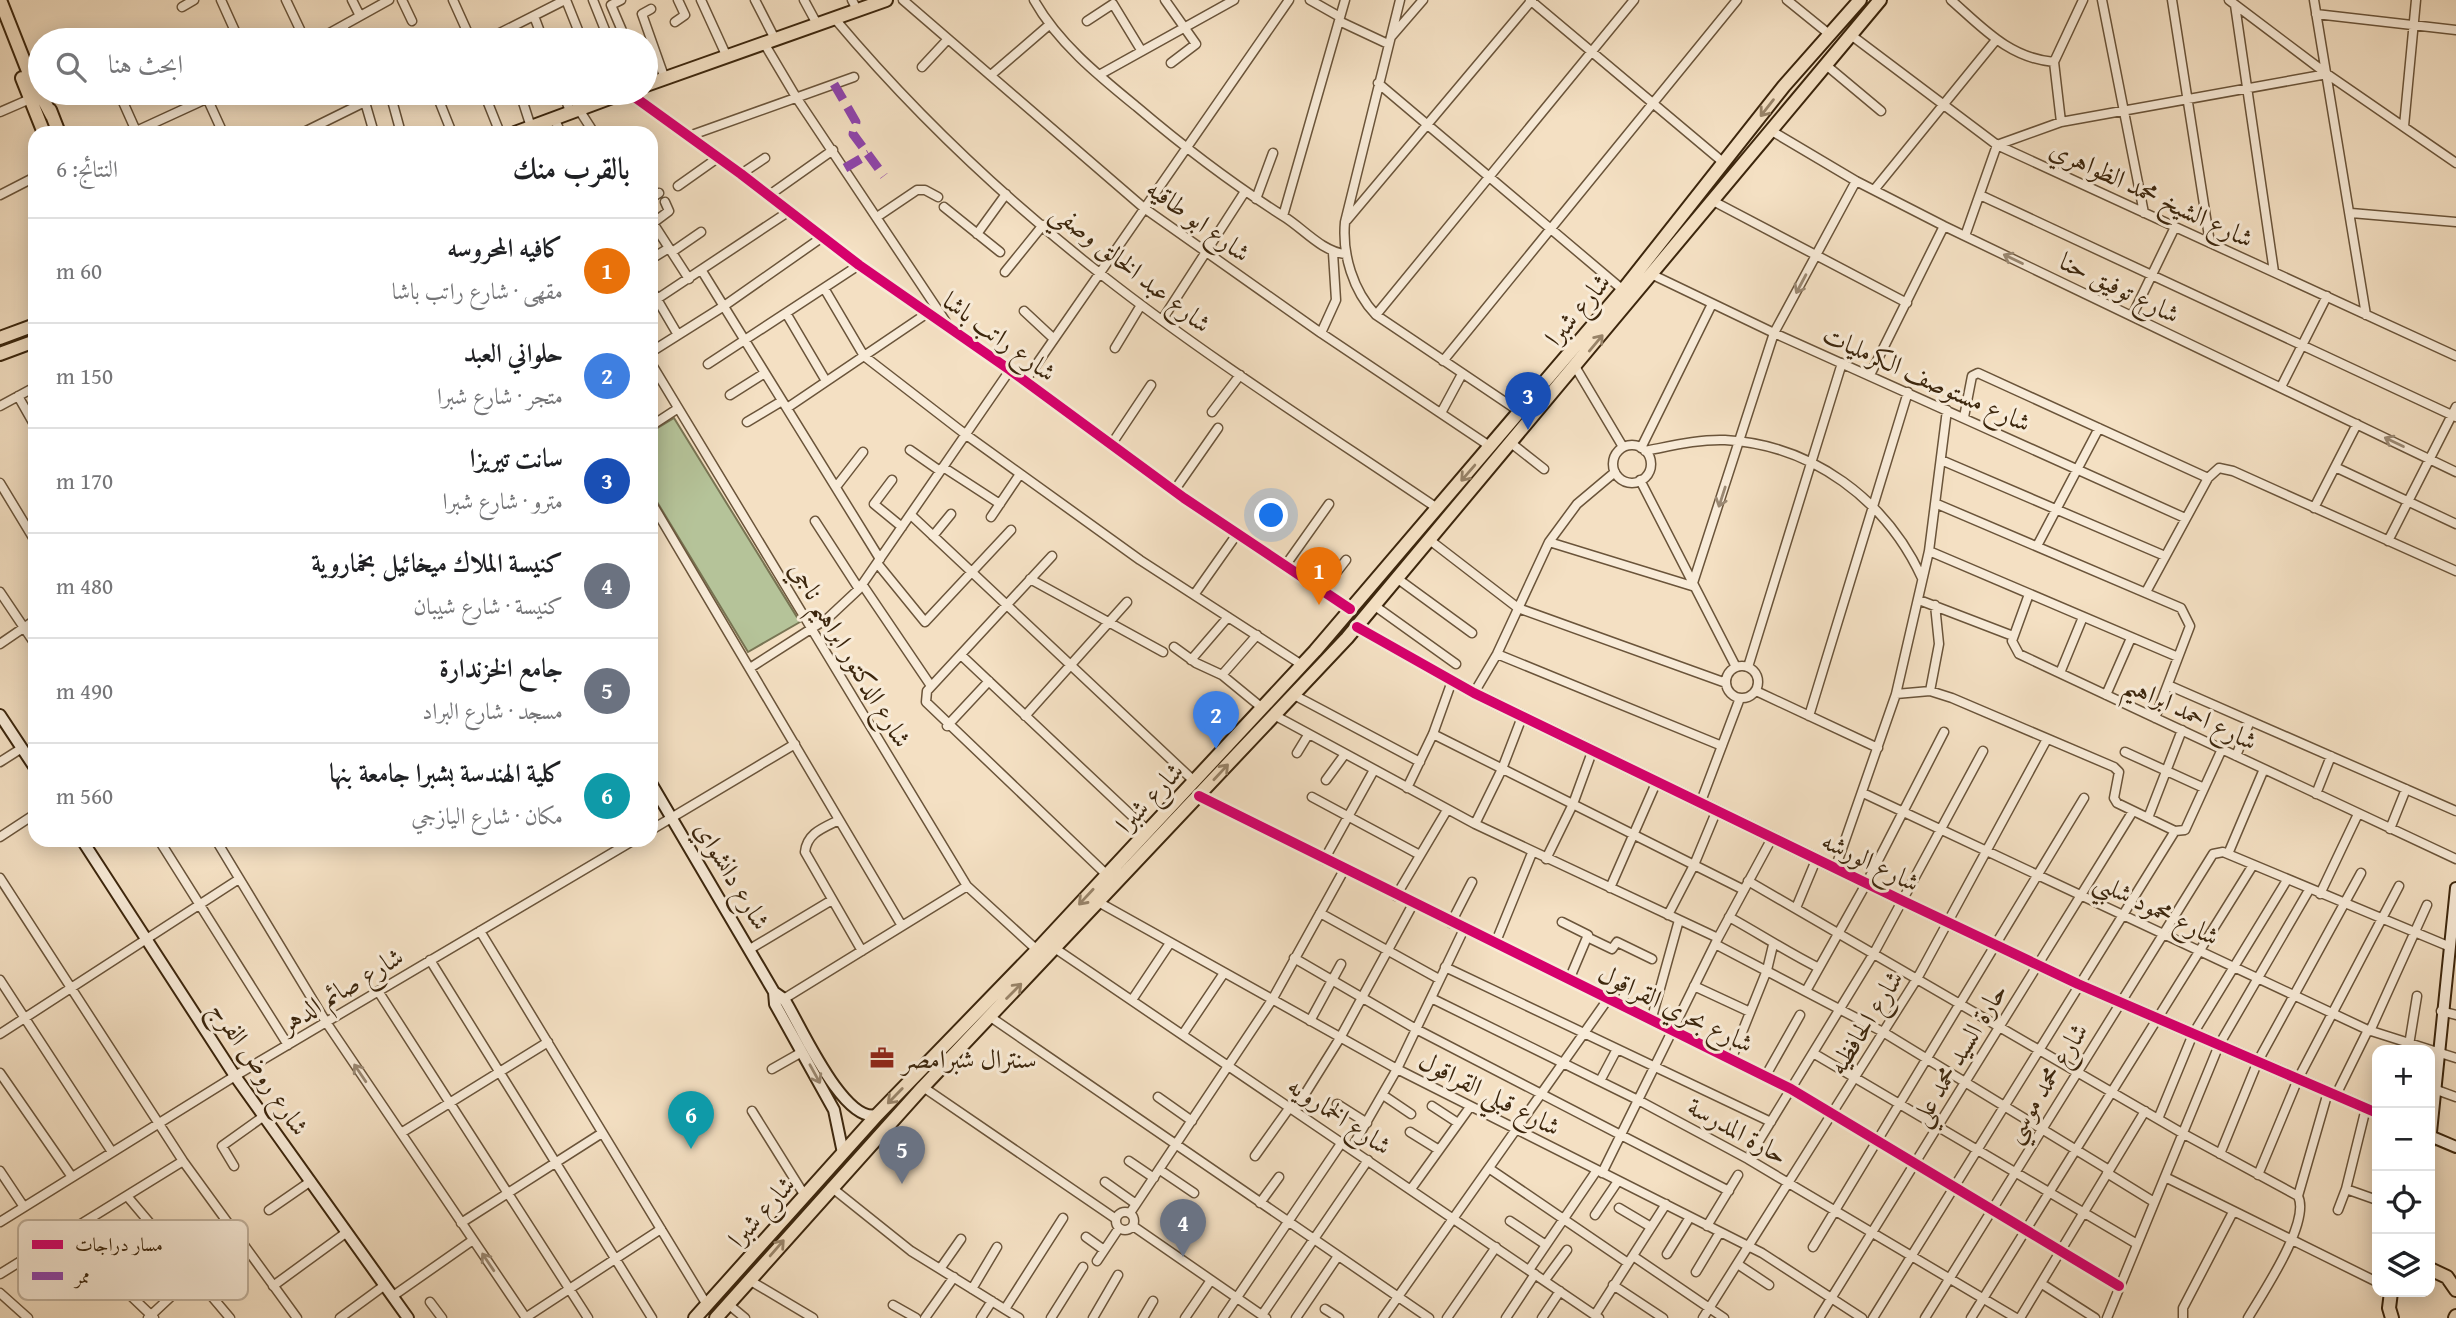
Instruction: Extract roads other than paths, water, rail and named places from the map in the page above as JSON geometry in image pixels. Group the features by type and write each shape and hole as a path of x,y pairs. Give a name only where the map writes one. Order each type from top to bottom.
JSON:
{"main road":[{"path":"0,0 28,69"},
{"path":"10,0 28,61"},
{"path":"658,81 835,19 855,5 886,0"},
{"name":"شارع شبرا","path":"716,1318 923,1087 1100,903 1174,813 1194,782 1315,652 1491,447 1623,290 1784,86 1860,0"},
{"name":"شارع شبرا","path":"695,1318 877,1115 1149,831 1199,796 1326,661 1576,368 1880,0"},
{"path":"0,22 28,74"},
{"path":"1807,59 1812,68 1824,68"},
{"path":"1784,86 1793,90 1798,98"},
{"path":"39,105 43,126"},
{"path":"45,105 56,126"},
{"path":"534,126 584,105"},
{"path":"0,338 28,328"},
{"path":"0,354 28,344"},
{"path":"1315,652 1326,661"},
{"path":"2451,1274 2456,1289"},
{"path":"2389,1317 2391,1297"}],"street":[{"path":"182,7 194,0"},
{"path":"221,0 234,28"},
{"path":"286,0 299,28"},
{"path":"352,0 360,16"},
{"path":"339,28 389,0"},
{"path":"402,0 412,21"},
{"path":"453,0 466,28"},
{"path":"538,0 543,11"},
{"path":"515,28 566,0 577,28"},
{"path":"593,0 604,28"},
{"path":"621,0 611,5 621,28"},
{"path":"675,22 684,16 678,0"},
{"path":"701,0 727,57"},
{"path":"755,0 770,41 796,97 950,328"},
{"path":"804,0 817,24"},
{"name":"شارع ابو طاقيه","path":"903,0 1144,208 1321,333 1491,447"},
{"path":"1034,0 1049,24 1099,75 1186,148 1244,193 1283,216 1334,253 1345,254"},
{"path":"1165,0 1195,47 1171,64"},
{"path":"1099,75 1221,2 1234,0"},
{"path":"1025,381 1289,0"},
{"path":"1310,0 1340,19 1388,42"},
{"path":"1283,216 1345,0"},
{"path":"1399,0 1345,222 1345,254 1368,307 1376,315 1520,412"},
{"path":"1388,42 1423,0"},
{"path":"1345,222 1531,0 1724,163"},
{"path":"1376,315 1634,0"},
{"path":"1443,361 1737,0"},
{"path":"1787,0 1829,34"},
{"path":"1951,0 1996,40 2025,57 2054,62"},
{"path":"2062,122 2054,62 2083,0"},
{"path":"2102,0 2144,213"},
{"path":"2172,0 2210,243"},
{"path":"2314,0 2367,315"},
{"path":"2404,127 2416,0"},
{"path":"2232,2 2327,74 2456,163"},
{"path":"2232,2 2248,88 2274,272"},
{"path":"1087,21 1113,4 1142,50"},
{"path":"647,28 642,14 651,9"},
{"path":"2316,14 2456,30"},
{"path":"534,16 538,28"},
{"name":"شارع عبد الخالق وصفي","path":"835,19 914,108 1006,194 1100,274 1162,320 1437,508"},
{"path":"991,75 1049,24"},
{"name":"شارع الشيخ محمد الظواهري","path":"1851,35 1997,145 2456,356"},
{"path":"922,67 948,39"},
{"path":"1874,190 1996,40"},
{"path":"658,59 665,79"},
{"path":"1824,68 1881,111"},
{"path":"1965,236 1997,145 2062,122 2327,74"},
{"path":"689,135 854,77"},
{"path":"1378,83 1623,290"},
{"path":"0,112 28,96"},
{"path":"124,105 132,126"},
{"path":"147,126 192,105"},
{"path":"210,105 220,126"},
{"path":"316,126 359,105"},
{"path":"366,105 372,126"},
{"path":"393,105 399,126"},
{"path":"441,105 449,126"},
{"path":"489,105 497,126"},
{"path":"524,105 531,126"},
{"path":"571,105 588,126"},
{"name":"شارع راتب باشا","path":"646,105 719,157 821,238 1010,370 1174,491 1350,610"},
{"path":"554,118 558,126"},
{"name":"شارع توفيق حنا","path":"1770,130 1856,181 1944,226 2456,472"},
{"path":"768,197 832,150"},
{"path":"1256,199 1273,153"},
{"path":"678,186 719,157"},
{"path":"741,174 765,158"},
{"path":"1692,586 1774,333 1856,181"},
{"path":"0,195 28,182"},
{"path":"877,217 917,190 925,190 938,197"},
{"path":"1162,320 1244,193"},
{"path":"978,234 1006,194"},
{"path":"1980,195 2302,346 2455,413 2388,541"},
{"path":"1713,201 1907,303"},
{"path":"658,217 669,211 665,202"},
{"path":"944,208 1000,252"},
{"path":"658,298 788,212"},
{"path":"2351,213 2456,222"},
{"path":"1005,272 1042,225"},
{"path":"1870,375 1944,226"},
{"path":"2132,316 2175,227"},
{"path":"658,230 689,279"},
{"path":"658,256 701,232"},
{"path":"658,348 724,306 821,238"},
{"path":"1321,333 1336,300 1334,253"},
{"path":"708,364 859,265"},
{"path":"702,271 879,561 920,619 928,621 1011,530"},
{"name":"شارع مستوصف الكرمليات","path":"1653,275 1774,333 2185,518"},
{"path":"824,288 864,356 1020,474 1302,666"},
{"path":"2281,387 2327,296"},
{"path":"1615,472 1626,481 1640,480 1650,467 1643,449 1712,304"},
{"path":"1115,348 1141,305"},
{"path":"658,307 678,335"},
{"path":"747,422 826,382 929,312"},
{"path":"1024,312 1054,339"},
{"path":"786,313 826,382"},
{"path":"1748,667 1842,363"},
{"path":"1576,368 1623,447"},
{"path":"750,668 811,629 860,587 1010,370"},
{"path":"730,395 765,373"},
{"path":"1965,417 1972,376 1978,373 2208,478"},
{"path":"1212,412 1240,374"},
{"path":"1441,413 1462,374"},
{"name":"شارع الدكتور ابراهيم ناجي","path":"658,375 967,886 1037,950"},
{"path":"1111,444 1151,385"},
{"path":"0,406 28,391"},
{"path":"1809,716 1908,392"},
{"path":"18,396 28,413"},
{"path":"658,421 677,409"},
{"path":"1835,869 1896,694 1919,600 1937,504 1947,410"},
{"path":"2315,508 2357,424"},
{"path":"1174,491 1218,428"},
{"path":"2037,546 2099,428"},
{"path":"1474,693 1497,654 1549,542 1577,504 1615,472 1615,455 1623,447 1632,445 1643,449 1702,441 1740,442 1786,450 1812,462 1873,505 1910,552 1922,578"},
{"path":"1511,443 1544,469"},
{"path":"911,450 1000,504"},
{"path":"836,487 863,452"},
{"path":"1941,460 2165,556"},
{"path":"2335,467 2456,524"},
{"path":"2147,592 2208,478 2219,468 2233,471 2456,571"},
{"path":"991,517 1020,474"},
{"path":"892,480 874,503 902,527"},
{"path":"1640,480 1692,586 1736,667"},
{"path":"0,483 28,528"},
{"path":"1284,566 1329,504"},
{"path":"1937,504 2181,608 2189,619 2190,626 2155,718"},
{"path":"658,514 902,926"},
{"path":"933,536 951,514"},
{"path":"911,515 1194,782"},
{"path":"815,521 931,686"},
{"path":"1194,595 1237,534"},
{"path":"1431,541 1518,608 1726,683"},
{"path":"1549,542 1692,586"},
{"path":"1929,551 2178,657"},
{"path":"1052,556 931,686 926,702 947,726 1107,875"},
{"path":"1322,591 1346,560"},
{"path":"1030,579 1163,652"},
{"path":"1398,579 1472,633"},
{"path":"0,592 28,634"},
{"path":"2013,636 2029,594"},
{"name":"شارع احمد ابراهيم","path":"1919,600 2013,636 2013,646 2019,654 2456,859"},
{"path":"1026,716 1127,602"},
{"path":"1930,691 1939,644 1936,605"},
{"path":"1374,606 1456,664"},
{"path":"1191,660 1228,617"},
{"path":"2060,673 2083,617"},
{"path":"0,644 28,624"},
{"name":"شارع الورشه","path":"1357,626 1474,693 1866,884 2078,984 2372,1111"},
{"path":"1222,675 1257,635"},
{"path":"2106,695 2131,638"},
{"path":"1174,647 1191,660 1222,675 1261,708"},
{"path":"961,654 1149,831"},
{"path":"1497,654 1722,746"},
{"path":"1740,698 1732,694 1726,683 1728,674 1736,667 1748,667 1758,677 1756,691"},
{"path":"947,726 989,681"},
{"path":"1407,788 1433,734 1452,681"},
{"path":"2168,685 2456,811"},
{"path":"1700,804 1740,698 1756,691 1878,748"},
{"path":"1896,694 1930,691 2117,769 2115,795 2118,803 2175,831 2185,830 2222,749"},
{"path":"1294,695 1420,762"},
{"path":"0,715 28,757"},
{"path":"1274,716 1447,810 1679,920 1883,1032 2076,1149 2154,1202"},
{"path":"1475,824 1502,769 1522,717"},
{"path":"2236,756 2250,721"},
{"path":"2148,818 2182,730"},
{"path":"1806,991 1866,884 1902,809 1944,732"},
{"path":"1433,734 1744,890"},
{"path":"1297,753 1308,735"},
{"name":"شارع الحافظيه","path":"1703,1318 1791,1183 1918,977 2046,739"},
{"path":"658,826 795,744"},
{"path":"0,762 22,748"},
{"path":"1748,1159 1874,953 1983,751"},
{"path":"1546,859 1573,804 1592,752"},
{"path":"2125,752 2204,788"},
{"path":"1326,780 1345,754"},
{"path":"2316,794 2331,756"},
{"path":"2264,769 2228,854 2448,946"},
{"path":"1324,860 1374,770"},
{"path":"1610,888 1657,783"},
{"path":"2390,829 2406,789"},
{"name":"شارع محمود شلبي","path":"1863,793 1902,809 2200,953 2402,1045"},
{"name":"شارع دانشواي","path":"658,795 778,998 844,1100 863,1114 877,1115"},
{"name":"شارع بحري القراقول","path":"1199,796 1343,870 1791,1089 2119,1286"},
{"path":"1312,797 1420,855"},
{"path":"1813,1247 2084,798"},
{"path":"1396,895 1447,810"},
{"name":"حارة السيد محمد علي","path":"1819,1318 2133,811"},
{"path":"1668,915 1694,865 1716,812"},
{"path":"2320,894 2358,814"},
{"path":"0,837 28,819"},
{"path":"839,820 814,832 806,844 806,852 862,951"},
{"path":"1872,1318 2175,831"},
{"path":"1506,1318 1546,1245 1600,1172 1621,1136 1716,941 1772,838"},
{"name":"شارع روض الفرج","path":"87,847 235,1076 408,1318"},
{"path":"163,847 288,1045"},
{"path":"220,847 326,1022 526,1318 661,1229"},
{"name":"شارع صائم الدهر","path":"0,1222 235,1076 622,847"},
{"path":"1495,944 1532,852"},
{"name":"شارع محمد موسي","path":"1925,1318 2209,857 2218,852 2228,854"},
{"path":"1796,908 1816,860"},
{"path":"1970,1318 2253,865"},
{"path":"1130,1213 1272,1000 1343,870"},
{"path":"2220,1154 2258,1061 2361,873"},
{"path":"0,878 158,1123 224,1220"},
{"path":"0,1034 240,879"},
{"path":"2158,1119 2193,1034 2287,880"},
{"path":"1748,881 1918,977 2182,1133 2298,1196 2301,1203 2292,1240 2248,1318"},
{"path":"1451,923 1472,882"},
{"path":"778,998 862,951 967,886"},
{"path":"2258,1175 2298,1079 2399,886"},
{"path":"2435,1080 2441,1011 2451,963 2448,946 2456,888"},
{"path":"2107,1318 2219,1045 2309,890"},
{"path":"750,949 832,900"},
{"name":"شارع قبلي القراقول","path":"1100,903 1397,1069 1750,1247 1861,1318"},
{"path":"1255,1156 1292,1109 1339,1038 1413,904"},
{"path":"2298,1196 2332,1093 2369,1030 2427,905"},
{"path":"1320,913 1440,979"},
{"path":"1729,917 1766,938 1773,945 1819,968"},
{"path":"1651,1021 1679,920"},
{"path":"1562,922 1588,934 1569,980"},
{"path":"1352,1149 1397,1069 1464,929"},
{"path":"481,931 707,1305"},
{"path":"1587,937 1612,949 1617,942 1651,959"},
{"path":"1132,1000 1170,943"},
{"path":"1731,1060 1767,970 1773,945"},
{"name":"شارع الخمارويه","path":"1056,949 1545,1280 1592,1315"},
{"path":"1294,958 1416,1029 1729,1191"},
{"path":"430,960 652,1318"},
{"path":"1310,1021 1341,964"},
{"path":"1445,967 1771,1122"},
{"path":"1183,1034 1224,973"},
{"path":"0,980 112,1152"},
{"path":"1694,986 1750,1012"},
{"path":"1620,1005 1627,988"},
{"path":"378,991 588,1318"},
{"path":"2404,1045 2417,996"},
{"name":"شارع دانشواي","path":"778,998 834,1110 843,1153"},
{"name":"حارة المدرسة","path":"1431,998 1638,1100 1748,1159 2018,1318"},
{"path":"1383,1318 1518,1131 1608,999"},
{"path":"2441,1011 2456,1016"},
{"path":"989,1016 1429,1318"},
{"path":"1765,1077 1800,1016"},
{"path":"401,1133 548,1042"},
{"path":"1600,1081 1617,1049"},
{"name":"شارع محمود شلبي","path":"2435,1051 2456,1058"},
{"path":"772,1069 803,1052"},
{"path":"1813,1053 2137,1244"},
{"path":"0,1073 72,1177"},
{"path":"923,1087 1116,1219 1119,1228"},
{"path":"2435,1089 2456,1097"},
{"path":"1383,1095 1411,1114"},
{"path":"1158,1097 1192,1121"},
{"path":"1338,1104 1367,1123"},
{"path":"1432,1106 1458,1123"},
{"path":"1411,1189 1470,1107"},
{"path":"752,1111 805,1196"},
{"path":"2018,1318 2042,1284 2145,1111"},
{"path":"2338,1210 2372,1111"},
{"path":"233,1166 222,1146 264,1116"},
{"path":"1410,1132 1439,1150"},
{"path":"461,1223 602,1133"},
{"path":"2435,1138 2456,1147"},
{"path":"1223,1318 1342,1142"},
{"path":"1133,1226 1262,1316 1368,1160"},
{"path":"88,1220 183,1161"},
{"path":"1129,1161 1154,1178"},
{"path":"1490,1169 1564,1219 1724,1318"},
{"path":"1160,1170 1194,1193"},
{"path":"0,1171 24,1207"},
{"path":"1707,1226 1738,1175"},
{"path":"1260,1203 1279,1177"},
{"path":"2165,1177 2372,1280"},
{"path":"269,1210 310,1181"},
{"path":"1595,1215 1618,1181"},
{"path":"1105,1182 1136,1204"},
{"path":"831,1187 911,1251 1019,1318"},
{"path":"2346,1189 2372,1198"},
{"path":"127,1196 147,1220"},
{"path":"1592,1315 1665,1204"},
{"path":"1619,1208 1651,1227"},
{"path":"1116,1219 1122,1212 1130,1213 1134,1219 1133,1226"},
{"path":"2183,1318 2183,1308 2233,1213"},
{"path":"1667,1254 1690,1217"},
{"path":"1005,1309 1063,1218"},
{"path":"1510,1220 1546,1245"},
{"path":"1119,1228 1125,1230 1133,1226"},
{"path":"1097,1261 1119,1228"},
{"path":"1696,1272 1720,1232"},
{"path":"273,1286 347,1233"},
{"path":"1086,1237 1104,1250"},
{"path":"940,1269 961,1239"},
{"path":"393,1296 473,1240"},
{"path":"972,1289 997,1247"},
{"path":"1447,1318 1496,1247"},
{"path":"1545,1280 1567,1250"},
{"path":"248,1253 298,1318"},
{"path":"1296,1318 1338,1256"},
{"path":"0,1274 18,1263"},
{"path":"1739,1265 1769,1285"},
{"path":"1051,1318 1083,1268"},
{"path":"1093,1318 1118,1275"},
{"path":"925,1318 954,1278"},
{"path":"749,1280 813,1318"},
{"path":"1185,1318 1211,1280"},
{"path":"2042,1284 2095,1318"},
{"path":"340,1318 384,1285"},
{"path":"1614,1285 1663,1318"},
{"path":"1542,1318 1560,1291"},
{"path":"0,1293 28,1318"},
{"path":"134,1300 151,1317 168,1300"},
{"path":"215,1300 230,1318"},
{"path":"981,1318 992,1301"},
{"path":"1143,1318 1153,1301"},
{"path":"430,1302 442,1318"},
{"path":"728,1304 745,1318"},
{"path":"893,1305 916,1318"},
{"path":"1325,1309 1339,1318"}],"place":[{"name":"سانت تيريزا","path":"1528,430"},
{"name":"كافيه المحروسه","path":"1319,605"},
{"name":"حلواني العبد","path":"1216,749"},
{"name":"سنترال شبرامصر","path":"882,1058"},
{"name":"كلية الهندسة بشبرا جامعة بنها","path":"691,1149"},
{"name":"جامع الخزندارة","path":"902,1184"},
{"name":"كنيسة الملاك ميخائيل بخماروية","path":"1183,1257"}]}
